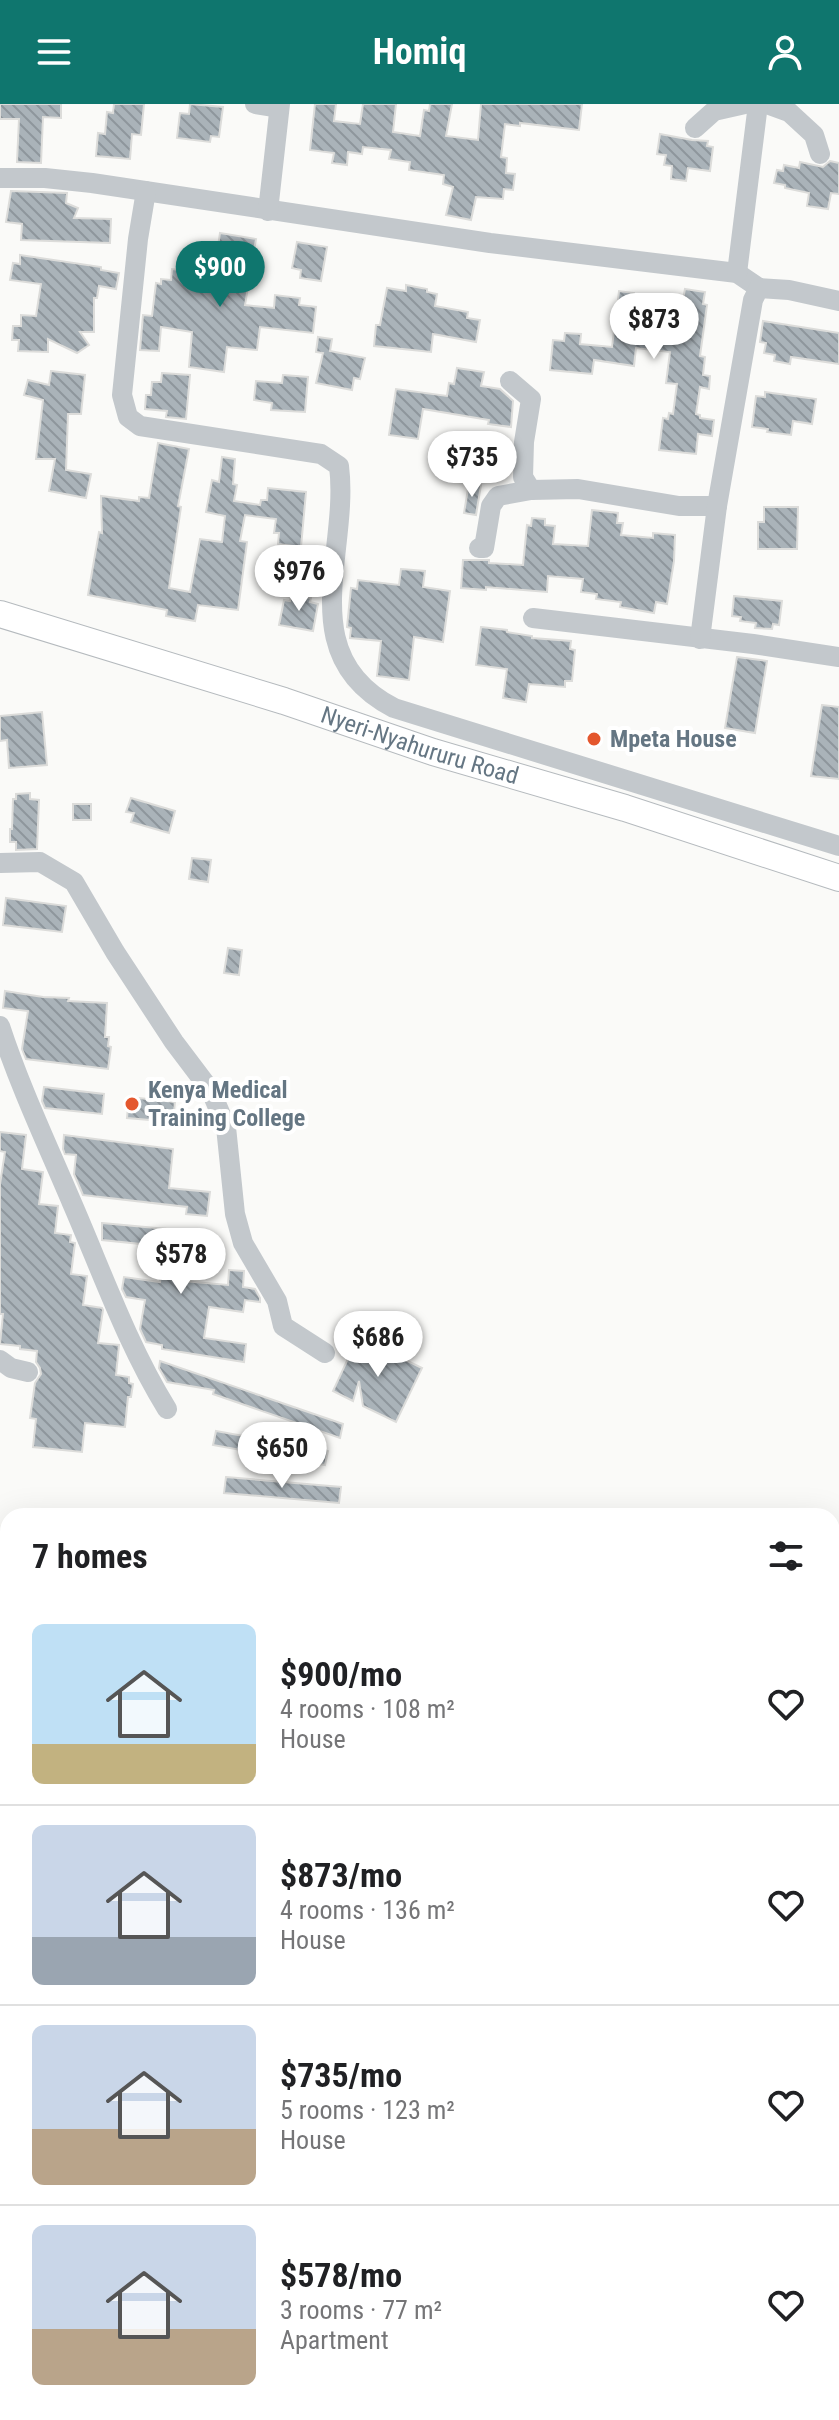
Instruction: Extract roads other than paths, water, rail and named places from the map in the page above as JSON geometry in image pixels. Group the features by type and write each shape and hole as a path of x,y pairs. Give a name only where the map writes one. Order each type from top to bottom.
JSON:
{"main road":[{"name":"Nyeri-Nyahururu Road","path":"0,614 284,701 433,752 625,808 839,878"}],"street":[{"path":"255,104 279,106 268,211"},
{"path":"695,128 714,111 745,104"},
{"path":"737,273 758,104"},
{"path":"767,104 789,112 814,135 820,154"},
{"path":"0,178 45,178 146,191 490,243 737,273 759,288 789,290 839,301"},
{"path":"146,191 123,379 122,395 128,417 140,426 321,454 339,466 341,484 334,553 337,648 350,674 368,692 394,708 839,846"},
{"path":"700,639 717,506 749,313 759,288"},
{"path":"510,381 531,399 524,442 523,477 531,490"},
{"path":"479,548 484,548 491,506 498,496 531,490 578,489 679,506 717,506"},
{"path":"533,618 839,657"},
{"path":"0,863 40,862 74,882 165,1029 211,1091 226,1127 235,1214 243,1243 277,1301 283,1326 325,1353"},
{"path":"0,1026 16,1074 94,1259 145,1373 167,1409"},
{"path":"0,1360 11,1368 28,1372"}],"place":[{"name":"Mpeta House","path":"594,739"},
{"name":"Kenya Medical Training College","path":"132,1104"}]}
